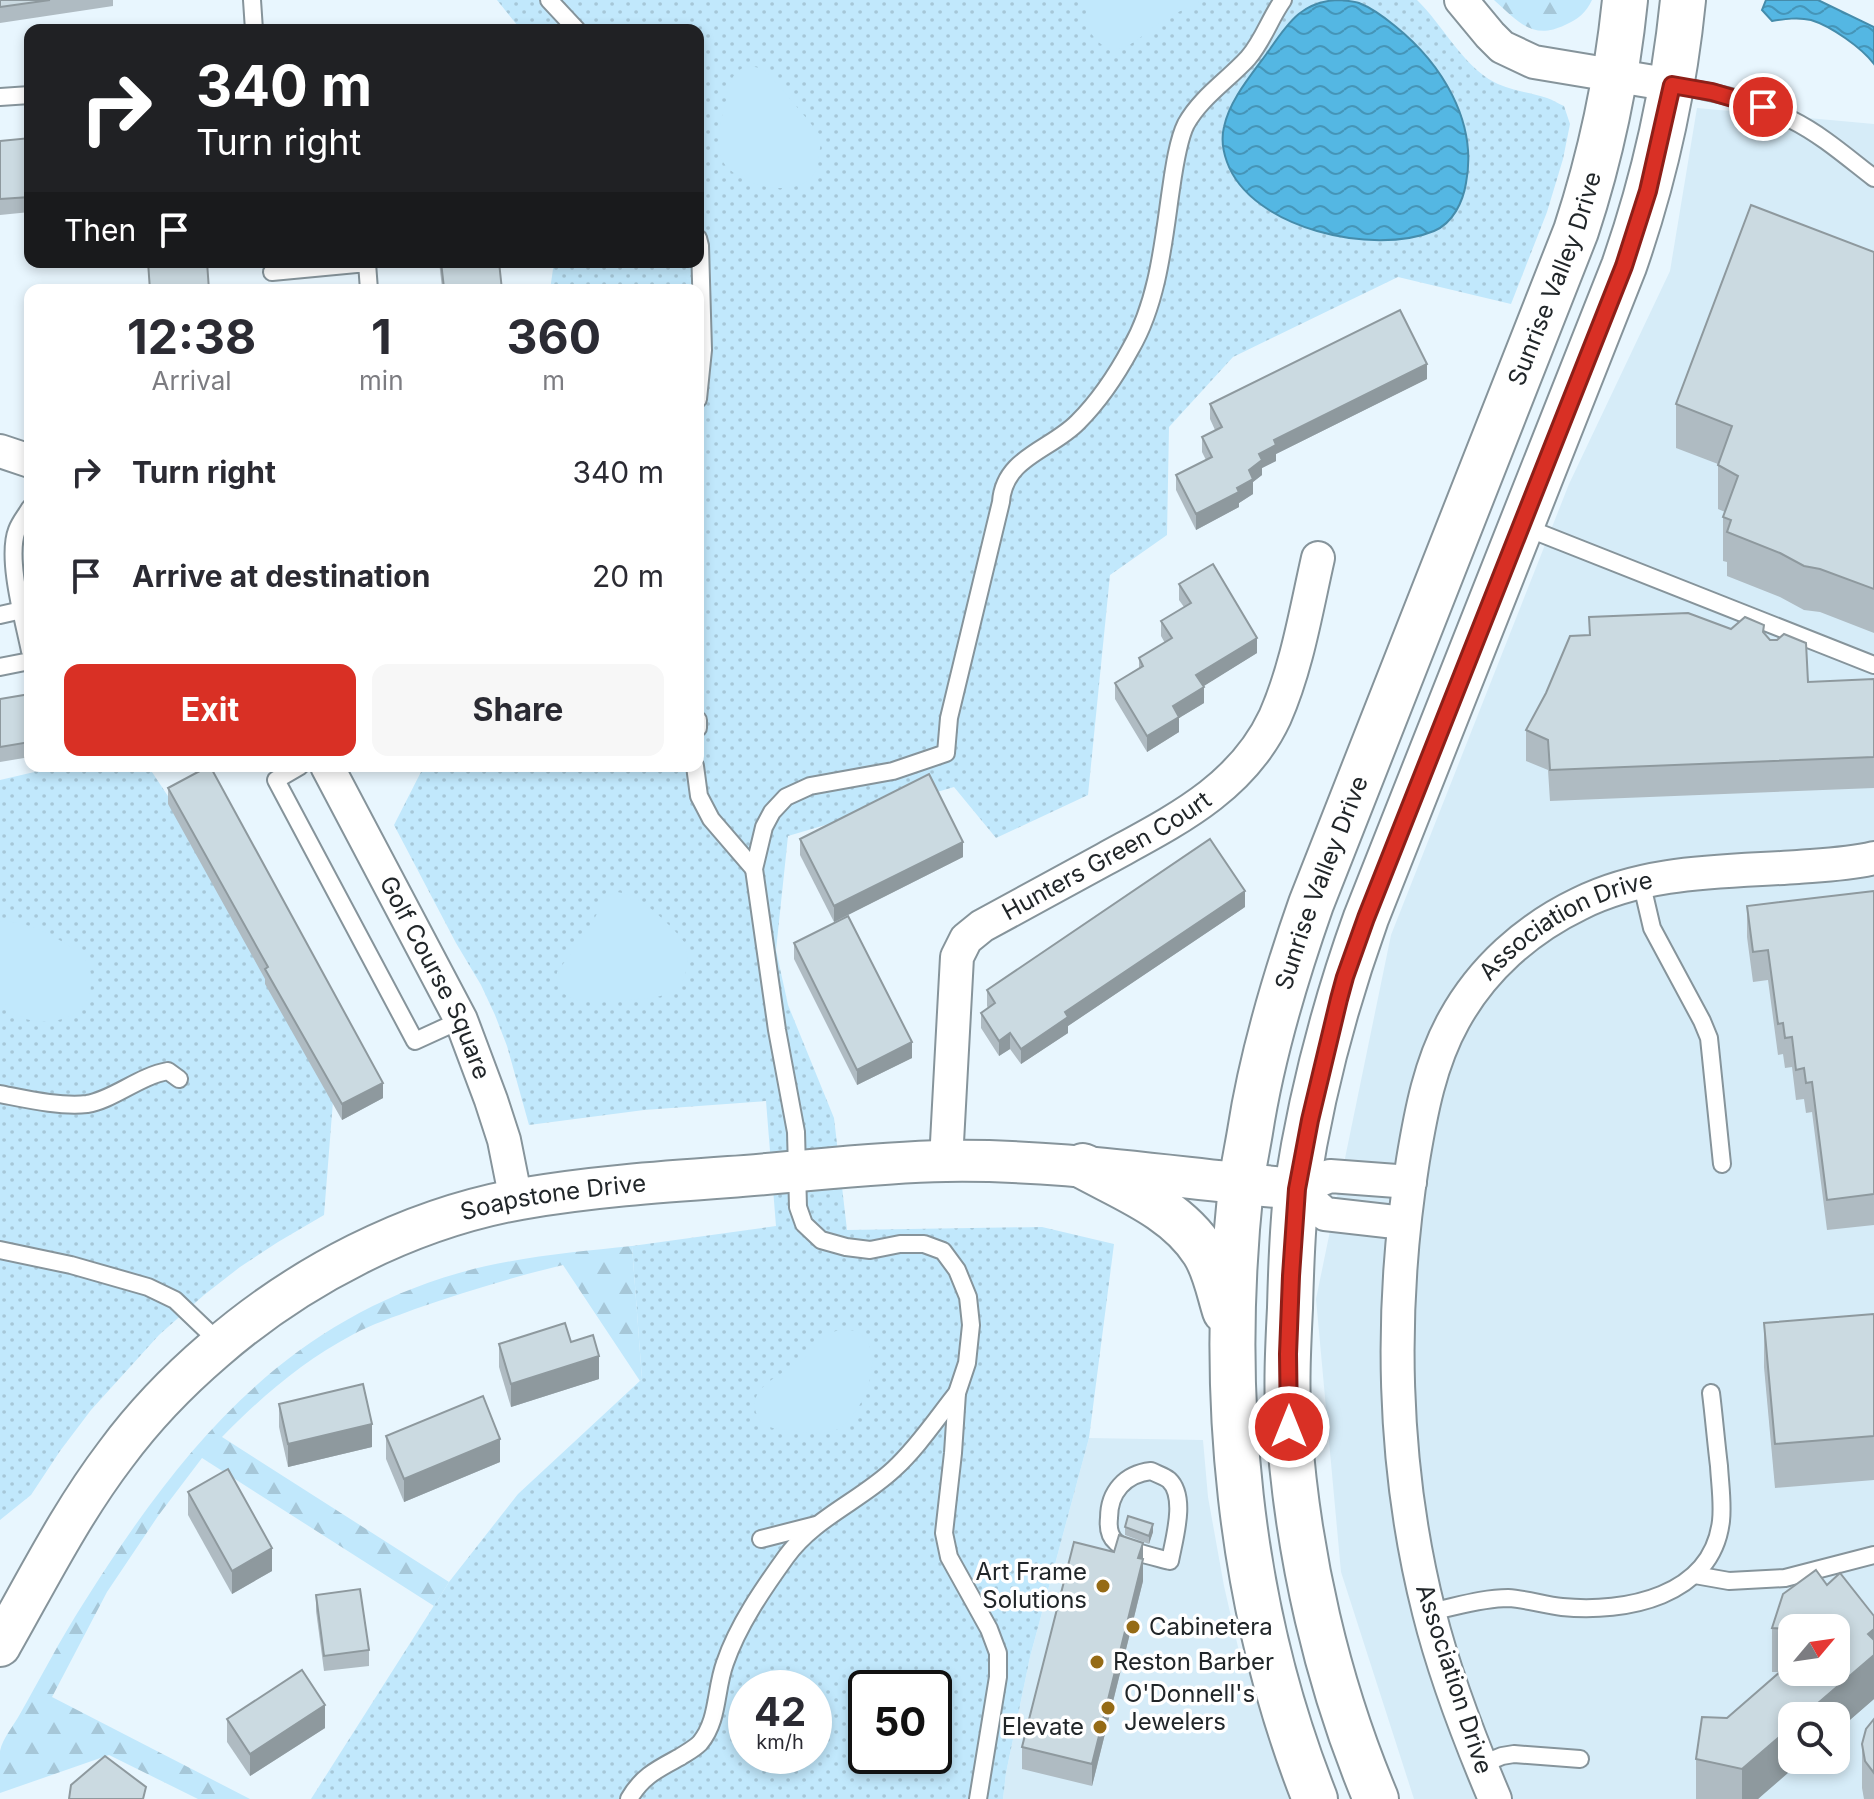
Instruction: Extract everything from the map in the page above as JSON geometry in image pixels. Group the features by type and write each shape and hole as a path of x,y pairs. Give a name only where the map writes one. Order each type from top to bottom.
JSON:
{"main road":[{"name":"Sunrise Valley Drive","path":"1315,1799 1276,1684 1262,1630 1239,1491 1231,1331 1241,1184 1253,1110 1268,1043 1300,934 1567,257 1600,151 1615,77 1625,0"},
{"path":"1376,1799 1325,1651 1297,1506 1289,1427 1288,1354 1297,1189 1310,1120 1345,977 1628,255 1648,191 1672,85 1683,0"},
{"path":"1083,1166 1159,1208 1187,1230 1205,1253 1231,1331"}],"street":[{"path":"1461,0 1490,35 1511,52 1534,62 1672,85"},
{"path":"0,451 24,459"},
{"name":"Hunters Green Court","path":"946,1161 957,957 966,939 982,926 1186,814 1236,773 1255,752 1287,686 1318,558"},
{"name":"Golf Course Square","path":"330,772 461,1020 504,1140 516,1200"},
{"name":"Association Drive","path":"1495,1799 1455,1696 1429,1612 1408,1506 1401,1433 1398,1327 1404,1223 1424,1102 1436,1059 1453,1021 1479,981 1516,944 1577,904 1641,881 1690,874 1832,865 1874,858"},
{"name":"Soapstone Drive","path":"0,1646 78,1510 119,1450 181,1381 221,1344 277,1301 396,1236 453,1216 516,1200 579,1190 946,1161 1083,1166 1297,1189"},
{"path":"1404,1223 1325,1214 1297,1189 1330,1176 1410,1182"}],"lane":[{"path":"252,0 254,24"},
{"path":"549,0 571,24"},
{"path":"978,1799 998,1677 998,1653 989,1629 949,1557 944,1533 957,1393 967,1363 971,1325 968,1297 957,1270 943,1251 924,1244 900,1244 870,1250 821,1240 804,1224 798,1207 796,1132 777,1030 754,869 764,827 772,812 786,797 810,786 893,771 946,753 949,718 1002,487 1014,469 1075,425 1096,402 1132,348 1147,314 1163,247 1174,168 1186,125 1207,97 1250,56 1283,0"},
{"path":"1672,85 1712,92 1779,113 1810,130 1874,178"},
{"path":"0,97 24,95"},
{"path":"24,518 16,531 13,547 24,620"},
{"path":"1520,526 1783,638 1874,665"},
{"path":"0,615 22,610"},
{"path":"0,667 24,662"},
{"path":"290,772 276,780 415,1041 461,1020"},
{"path":"696,772 699,796 711,819 754,869"},
{"path":"1641,881 1652,928 1709,1038 1722,1164"},
{"path":"0,1094 40,1102 88,1104 152,1074 168,1071 179,1079"},
{"path":"0,1250 71,1265 148,1287 175,1300 221,1344"},
{"path":"629,1799 637,1785 652,1772 698,1746 709,1730 724,1665 738,1633 788,1555 816,1525 865,1493 896,1467 957,1393"},
{"path":"1429,1612 1506,1598 1561,1607 1612,1607 1668,1592 1695,1575 1713,1550 1721,1523 1721,1491 1711,1393"},
{"path":"1151,1471 1162,1476 1171,1481 1176,1491 1179,1505 1170,1561 1118,1545 1112,1538 1108,1526 1113,1495 1119,1485 1140,1472 1151,1471"},
{"path":"761,1539 816,1525"},
{"path":"1695,1575 1729,1581 1785,1578 1874,1555"},
{"path":"1480,1765 1514,1754 1580,1759"}],"shaded area":[{"path":"1697,108 1874,124 1874,1799 1414,1799 1341,1572 1316,1299 1391,935 1569,484 1670,271"},
{"path":"1089,1438 1203,1440 1208,1497 1238,1647 1296,1799 1003,1799 1030,1657"}],"green space":[{"path":"497,0 1417,0 1483,75 1500,85 1564,106 1570,124 1547,212 1511,304 1398,277 1233,357 1169,427 1167,535 1110,575 1088,795 996,838 954,787 788,836 776,950 788,1005 834,1118 847,1230 1042,1227 1114,1244 1089,1438 1030,1657 1003,1799 311,1799 449,1582 518,1494 642,1379 632,1246 776,1226 766,1101 644,1110 529,1125 495,1015 394,825 421,772 704,772 704,284 551,284 553,268 704,268 704,24 516,24"},
{"path":"1090,0 1202,0 1167,18 1128,45 1111,49 1102,45 1088,28"},
{"path":"1494,0 1592,0 1574,20 1543,31 1526,26"},
{"path":"746,66 764,70 819,134 817,169 808,180 796,186 782,188 750,182 726,166 720,155 719,135 729,85 733,76"},
{"path":"34,772 152,772 276,959 333,1101 324,1215 240,1267 159,1335 91,1410 31,1495 0,1520 0,780"},
{"path":"616,892 632,896 647,906 680,936 687,955 685,976 672,992 657,997 596,1002 572,999 563,993 558,984 557,972 587,932 606,897"},
{"path":"0,922 39,930 82,956 91,973 91,987 87,1000 78,1011 49,1022 36,1021 18,1015 0,999"},
{"path":"632,1246 640,1381 563,1265 452,1297 360,1331 316,1356 283,1381 222,1437 449,1582 434,1606 202,1458 158,1516 107,1592 52,1697 250,1799 198,1799 109,1755 0,1793 0,1751 3,1742 119,1549 197,1446 240,1401 286,1360 338,1325 395,1296 459,1273 523,1259"},
{"path":"845,1329 857,1332 867,1341 872,1367 863,1398 846,1423 831,1432 819,1433 774,1428 762,1423 755,1405 761,1389 802,1360 825,1337"}],"water":[{"path":"1341,0 1359,3 1373,10 1412,41 1441,76 1461,116 1468,160 1465,190 1452,217 1434,231 1409,238 1380,240 1348,238 1317,231 1287,220 1261,205 1240,185 1227,162 1223,145 1224,127 1231,106 1250,76 1299,14 1317,4"},
{"path":"1766,0 1818,0 1874,27 1874,64 1837,32 1819,23 1801,19 1772,21 1762,10"}],"building":[{"path":"0,0 50,0 0,7"},
{"path":"24,139 24,197 0,199 0,141"},
{"path":"1751,205 1874,252 1874,589 1804,566 1727,532 1731,520 1723,517 1738,476 1718,465 1732,426 1676,404"},
{"path":"148,268 207,268 209,284 150,284"},
{"path":"442,268 500,268 501,284 444,284"},
{"path":"1400,310 1427,364 1274,440 1276,445 1259,454 1262,460 1249,470 1253,479 1237,488 1239,492 1196,514 1176,475 1212,457 1202,437 1222,427 1210,404"},
{"path":"1213,564 1257,638 1196,675 1204,687 1173,706 1179,717 1147,736 1115,683 1143,666 1139,658 1172,638 1161,621 1191,603 1179,584"},
{"path":"1688,613 1731,629 1745,617 1764,625 1763,632 1770,640 1777,640 1784,634 1806,643 1808,682 1874,679 1874,757 1550,770 1548,740 1526,730 1546,693 1570,636 1590,635 1589,617"},
{"path":"24,695 24,743 0,747 0,699"},
{"path":"199,772 213,772 383,1083 342,1104 168,788"},
{"path":"929,774 963,842 834,906 800,839"},
{"path":"1210,839 1245,891 1065,1012 1068,1017 1021,1049 1010,1033 999,1041 981,1013 995,1003 987,990"},
{"path":"1874,891 1874,1194 1827,1200 1812,1082 1806,1083 1804,1068 1796,1070 1792,1037 1785,1038 1783,1023 1778,1024 1768,950 1753,952 1747,906"},
{"path":"848,916 912,1042 857,1070 794,943"},
{"path":"1874,1314 1874,1436 1775,1444 1764,1323"},
{"path":"565,1323 571,1342 593,1335 599,1356 511,1384 499,1344"},
{"path":"363,1384 372,1424 288,1444 279,1404"},
{"path":"483,1396 500,1439 404,1479 386,1436"},
{"path":"228,1469 272,1548 232,1571 188,1492"},
{"path":"1128,1516 1153,1524 1149,1536 1125,1527"},
{"path":"1119,1535 1143,1543 1138,1558 1143,1559 1092,1764 1022,1747 1074,1542 1114,1552"},
{"path":"1816,1570 1827,1585 1840,1573 1874,1616 1874,1629 1868,1634 1874,1640 1874,1655 1850,1676 1850,1614 1778,1614 1778,1628 1772,1628 1783,1594"},
{"path":"360,1589 369,1650 324,1656 316,1595"},
{"path":"302,1670 325,1705 250,1754 227,1719"},
{"path":"1778,1674 1778,1686 1838,1686 1819,1702 1778,1702 1778,1738 1742,1769 1696,1759 1702,1717 1727,1718"},
{"path":"1874,1719 1874,1773 1865,1761 1862,1744 1866,1729"},
{"path":"105,1756 146,1787 143,1799 69,1799 71,1785"}],"place":[{"name":"Art Frame Solutions","path":"1103,1586"},
{"name":"Cabinetera","path":"1133,1627"},
{"name":"Reston Barber","path":"1097,1662"},
{"name":"O'Donnell's Jewelers","path":"1108,1708"},
{"name":"Elevate","path":"1100,1727"}],"route":[{"path":"1289,1427 1288,1354 1297,1189 1310,1120 1345,977 1366,918 1624,266 1648,191 1672,85 1712,92 1763,107"}]}
